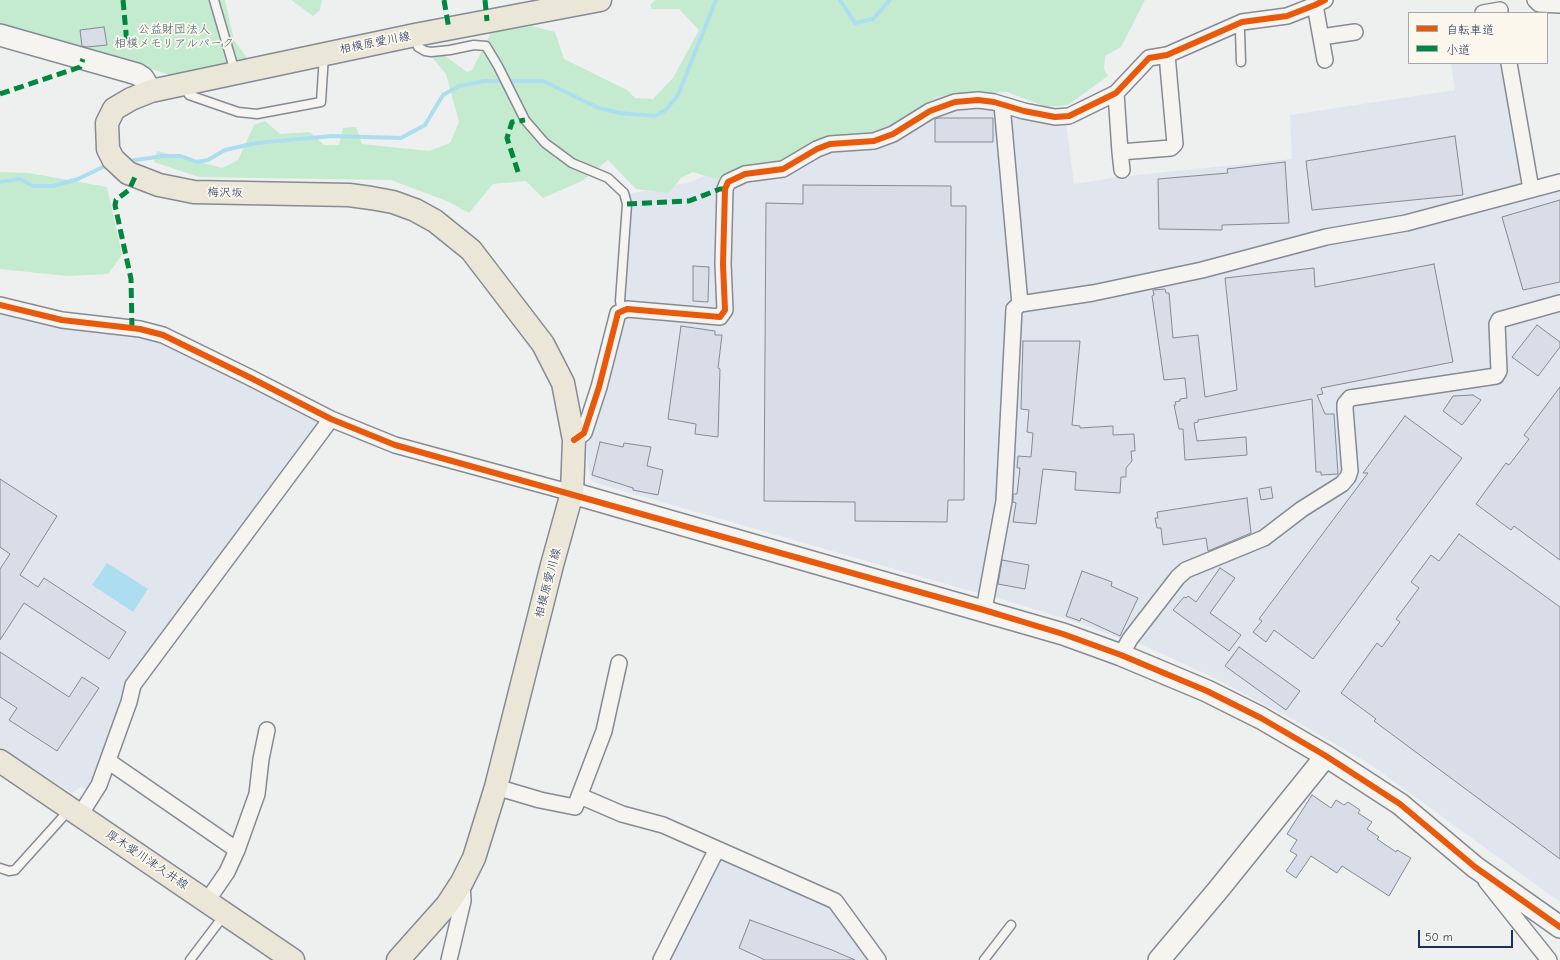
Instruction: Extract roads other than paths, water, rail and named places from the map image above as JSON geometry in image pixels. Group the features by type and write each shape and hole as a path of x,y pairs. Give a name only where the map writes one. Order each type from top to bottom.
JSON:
{"main road":[{"name":"相模原愛川線","path":"151,91 415,35 600,0"},
{"name":"梅沢坂","path":"151,91 131,99 114,109 107,123 108,149 120,167 135,177 173,189 194,192 349,195 371,198 394,202 415,210 436,221"},
{"name":"相模原愛川線","path":"398,960 447,905 462,882 474,858 496,787 552,565 572,493 574,440 571,418 563,383 542,344 471,250 436,221"},
{"name":"厚木愛川津久井線","path":"0,761 293,960"}],"street":[{"path":"1534,0 1539,4 1560,5"},
{"path":"574,440 584,433 599,387 618,313 628,309 720,317 725,310 723,264 725,189 728,182 745,174 782,169 817,149 830,144 874,141 893,134 930,111 954,102 978,100 994,102 1055,117 1069,116 1116,93 1149,58 1167,55 1237,24 1287,16 1320,3 1321,37 1325,60"},
{"path":"1486,12 1500,8"},
{"path":"1321,37 1356,32"},
{"path":"0,35 137,74 143,78 151,91"},
{"path":"1120,152 1171,148 1175,144 1167,55"},
{"path":"1509,64 1531,189"},
{"path":"1116,93 1122,170"},
{"path":"1002,105 1020,304"},
{"path":"984,610 1004,501 1014,309 1020,304 1093,293 1202,270 1326,237 1406,223 1560,182"},
{"path":"1121,655 1130,639 1178,577 1186,570 1264,538 1302,510 1342,484 1348,477 1350,471 1345,404 1350,398 1496,376 1499,371 1497,324 1499,320 1560,303"},
{"path":"0,305 62,320 140,329 163,335 249,377 331,420 395,445 572,493 984,610 1063,634 1121,655 1207,691 1261,718 1326,756 1400,804 1475,867 1560,927"},
{"path":"75,812 99,785 129,702 133,685 331,420"},
{"path":"496,787 576,807 604,731 619,663"},
{"path":"207,901 227,872 237,850 257,794 261,759 267,730"},
{"path":"1159,960 1218,890 1326,756"},
{"path":"108,761 237,850"},
{"path":"580,796 622,814 663,825 835,901 878,960"},
{"path":"661,960 717,849"},
{"path":"1475,867 1549,960"},
{"path":"448,960 463,901 462,882"}],"lane":[{"path":"214,0 235,72"},
{"path":"1237,24 1240,31 1241,62"},
{"path":"415,35 418,47 425,52 446,51 474,44 486,46 498,66 525,120 545,143 572,163 608,178 624,193 628,204 620,301 622,311"},
{"path":"182,84 188,95 238,112 257,114 321,102 324,54"},
{"path":"0,868 9,871 15,870 75,812"},
{"path":"190,960 226,914"},
{"path":"984,960 1011,925"}],"water":[{"path":"107,563 148,589 133,612 92,585"}],"waterway":[{"path":"129,161 163,156 181,156 197,162 208,160 225,150 256,143 332,136 401,138 425,125 443,95 459,86 484,81 543,81 599,108 620,113 655,116 666,110 678,95 716,0"},
{"path":"840,0 855,23 873,19 890,0"},
{"path":"0,182 20,179 33,186 53,186 78,179 103,167"}],"park label":[{"name":"公益財団法人 相模メモリアルパーク","path":"174,37"}]}
